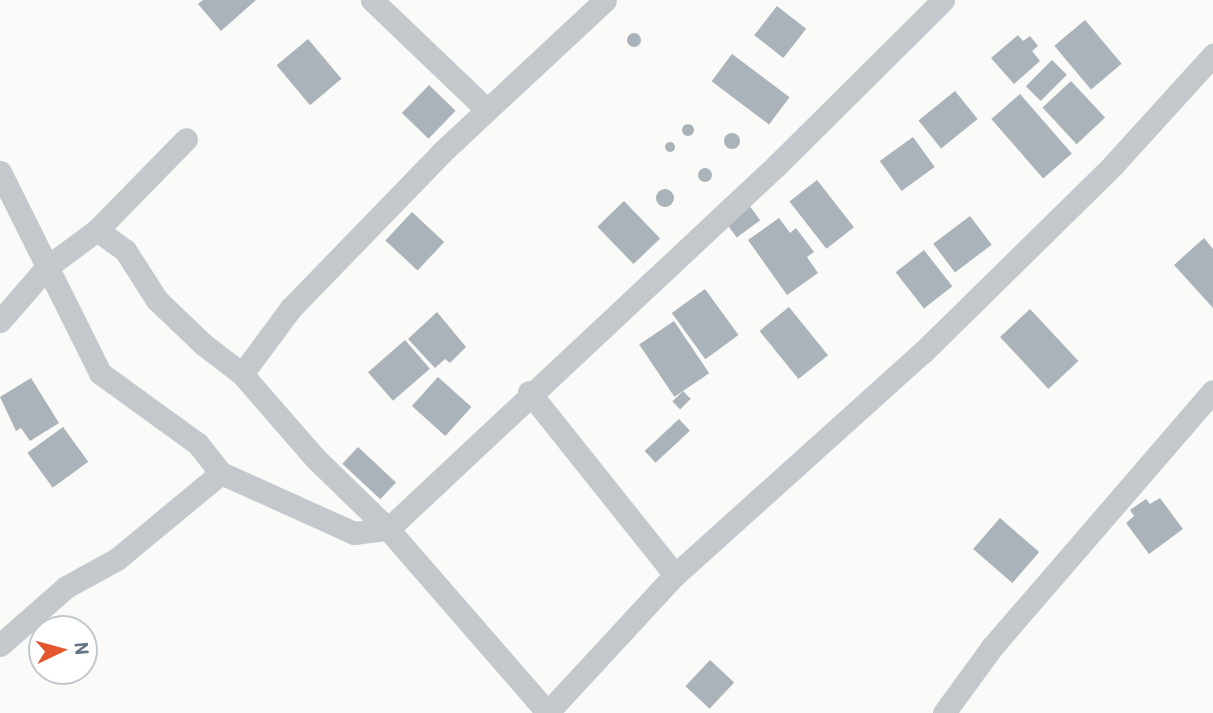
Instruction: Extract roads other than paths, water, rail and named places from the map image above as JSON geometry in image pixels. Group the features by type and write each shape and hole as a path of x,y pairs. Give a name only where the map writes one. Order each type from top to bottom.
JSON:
{"street":[{"path":"372,0 487,110"},
{"path":"242,373 291,308 487,110 605,0"},
{"path":"0,172 100,373 198,444 221,473 354,533 388,528 529,392 777,165 943,0"},
{"path":"97,230 125,250 158,300 203,344 242,373 315,458 388,528 547,713 675,575 923,352 1113,165 1213,55"},
{"path":"0,321 47,267 97,230 186,139"},
{"path":"944,713 992,647 1213,391"},
{"path":"529,392 675,575"},
{"path":"0,645 66,587 117,559 221,473"}]}
